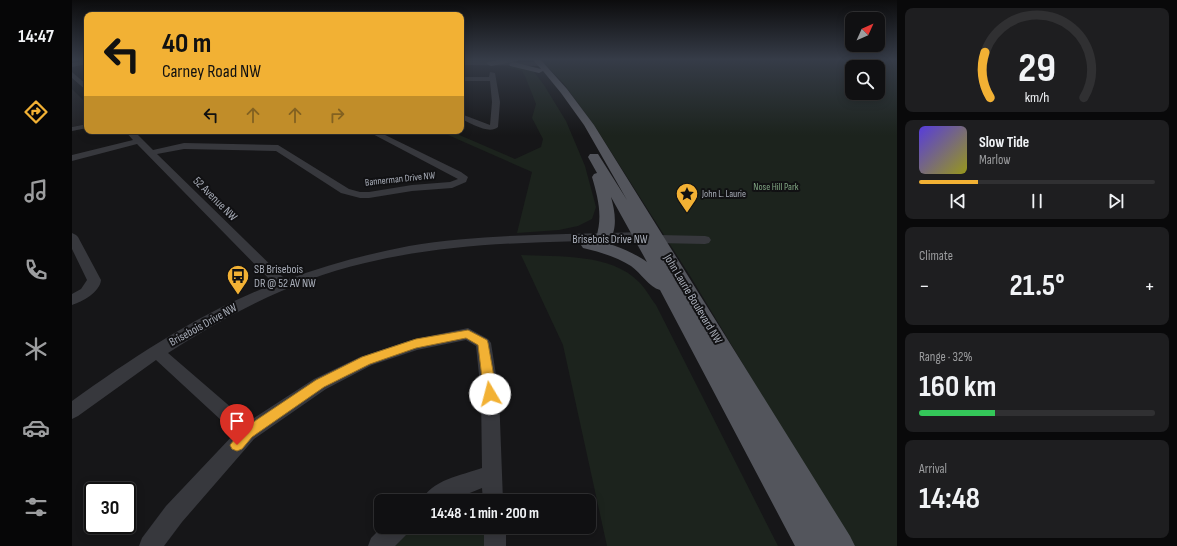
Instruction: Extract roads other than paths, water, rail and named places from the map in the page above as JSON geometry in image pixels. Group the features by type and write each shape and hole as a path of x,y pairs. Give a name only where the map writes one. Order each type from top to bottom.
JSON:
{"main road":[{"path":"551,84 574,121"},
{"name":"John Laurie Boulevard NW","path":"557,84 564,91 589,125 649,240 675,301 811,546"},
{"name":"John Laurie Boulevard NW","path":"604,238 608,225 608,208 589,148 649,240 840,546"},
{"path":"589,245 609,249 626,255 637,262 656,279 675,301"}],"street":[{"path":"464,117 471,120 494,118 496,102 493,84"},
{"path":"72,129 84,127"},
{"name":"52 Avenue NW","path":"132,134 283,285"},
{"name":"Bannerman Drive NW","path":"150,153 184,146 278,148 345,191 360,195 369,195 412,188 452,185 463,180 463,178 458,174 377,134"},
{"path":"72,158 138,140"},
{"path":"72,237 94,280 94,283 86,292 72,300"},
{"name":"Brisebois Drive NW","path":"72,411 117,377 156,351 225,312 283,285 340,266 389,253 449,245 506,240 604,238 649,240"},
{"name":"Brisebois Drive NW","path":"490,242 505,244 589,245 649,240"},
{"path":"649,240 704,240"},
{"path":"150,546 174,514 247,433 320,384 366,361 416,344 468,334 483,343 490,394 493,494"},
{"path":"156,351 247,433"},
{"path":"442,494 448,490 492,475"},
{"path":"379,546 391,534"},
{"path":"495,534 495,546"}],"place":[{"name":"John L. Laurie","path":"687,214"},
{"name":"SB Brisebois DR @ 52 AV NW","path":"238,296"}],"park label":[{"name":"Nose Hill Park","path":"776,187"}]}
